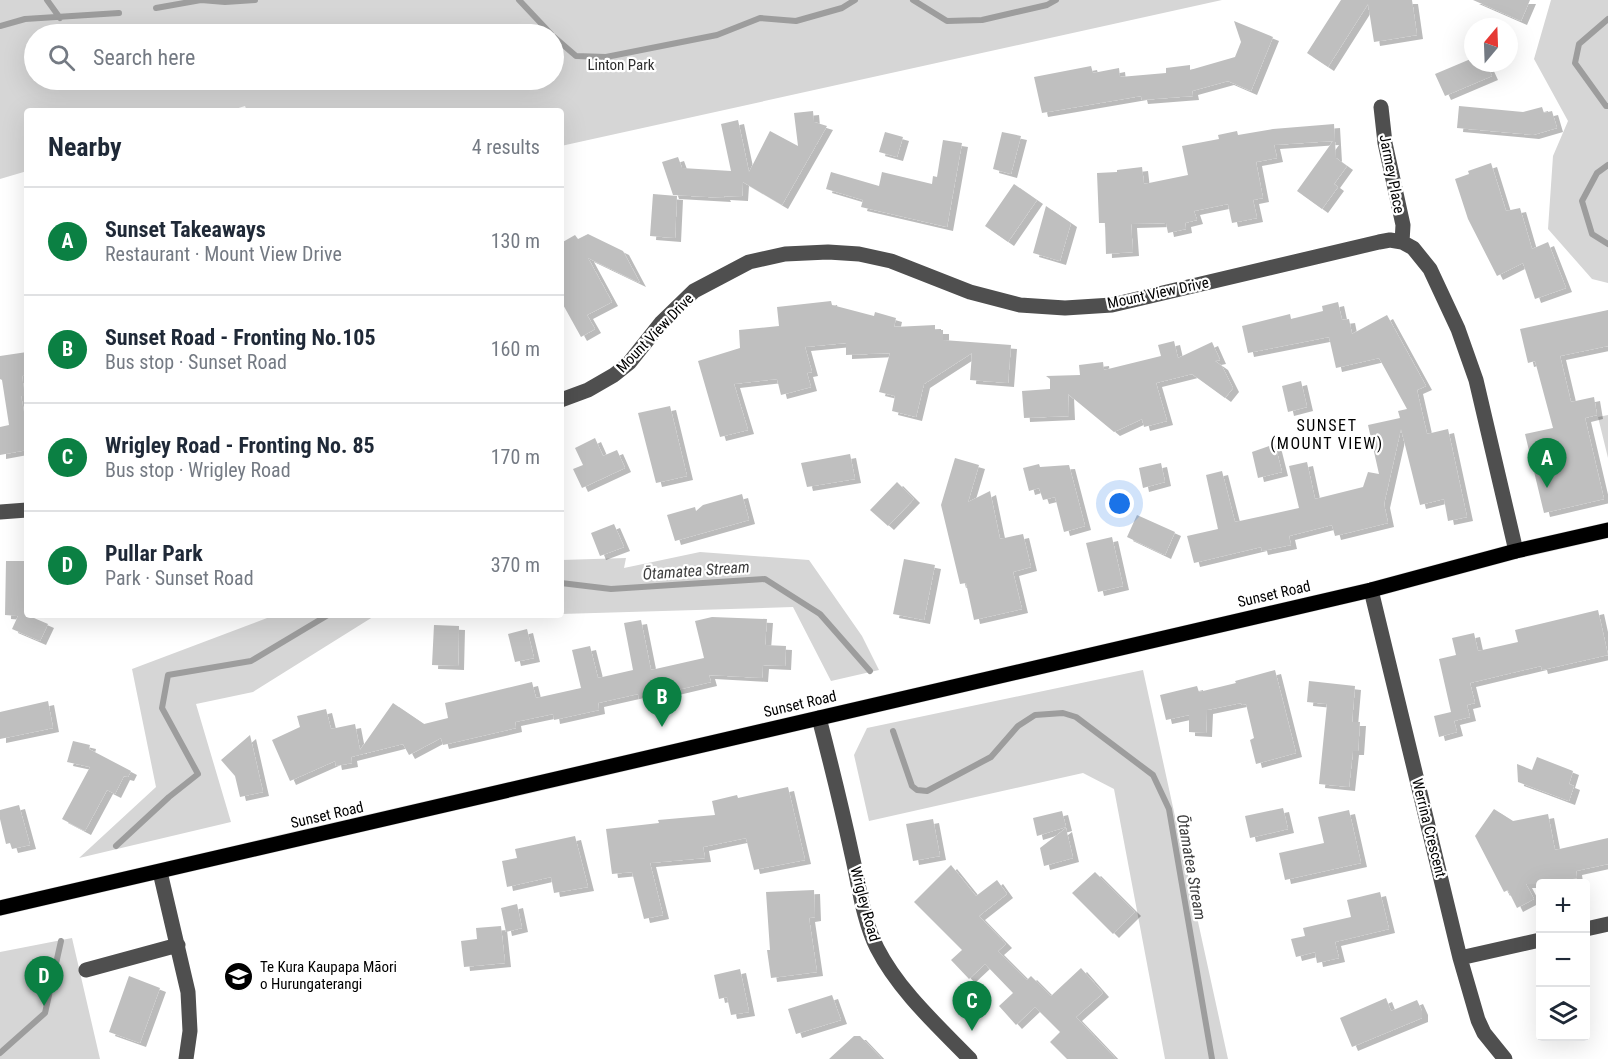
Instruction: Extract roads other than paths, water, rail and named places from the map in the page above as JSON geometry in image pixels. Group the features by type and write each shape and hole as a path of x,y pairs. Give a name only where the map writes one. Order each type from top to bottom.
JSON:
{"main road":[{"name":"Sunset Road","path":"0,908 1371,590 1516,551 1608,530"}],"street":[{"name":"Jarmey Place","path":"1381,107 1385,143 1403,225 1402,242"},
{"name":"Mount View Drive","path":"564,399 588,390 622,369 661,323 694,291 748,262 785,254 828,252 859,254 891,261 970,292 1020,305 1065,308 1112,305 1379,242 1390,240 1402,242"},
{"path":"1402,242 1413,248 1430,269 1458,329 1476,380 1516,551"},
{"path":"0,512 24,510"},
{"name":"Werrina Crescent","path":"1371,590 1460,958 1478,1020 1484,1032 1505,1059"},
{"name":"Wrigley Road","path":"819,718 834,773 863,906 876,946 894,976 970,1059"},
{"path":"160,872 178,945 190,1008 186,1059"},
{"path":"1590,929 1608,924"},
{"path":"1460,958 1536,941"},
{"path":"86,970 178,945"}],"waterway":[{"path":"47,0 60,18"},
{"path":"156,8 201,0 225,2 255,0"},
{"path":"519,0 542,24"},
{"path":"564,46 576,56 606,57 717,35 760,18 796,21 842,8 855,0"},
{"path":"913,0 947,21 982,20 1047,5 1056,0"},
{"path":"0,26 25,19 119,13"},
{"path":"1608,19 1579,44 1575,63 1608,106"},
{"path":"1608,165 1597,173 1582,201 1592,234 1608,244"},
{"name":"Ōtamatea Stream","path":"564,583 611,589 765,579 820,614 870,671"},
{"name":"Ōtamatea Stream","path":"116,846 169,797 198,774 162,708 168,675 251,661 323,618"},
{"name":"Ōtamatea Stream","path":"893,731 912,786 917,790 927,791 991,757 1018,726 1035,715 1063,713 1076,717 1153,775 1169,809 1212,1059"},
{"name":"Ōtamatea Stream","path":"0,1053 45,1013 61,941"}],"place":[{"name":"Sunset Takeaways","path":"1547,488"},
{"name":"Sunset Road - Fronting No.105","path":"662,727"},
{"name":"Te Kura Kaupapa Māori o Hurungaterangi","path":"239,976"},
{"name":"Pullar Park","path":"44,1006"},
{"name":"Wrigley Road - Fronting No. 85","path":"972,1031"}],"district":[{"name":"SUNSET (MOUNT VIEW)","path":"1327,434"}],"park label":[{"name":"Linton Park","path":"621,65"}]}
